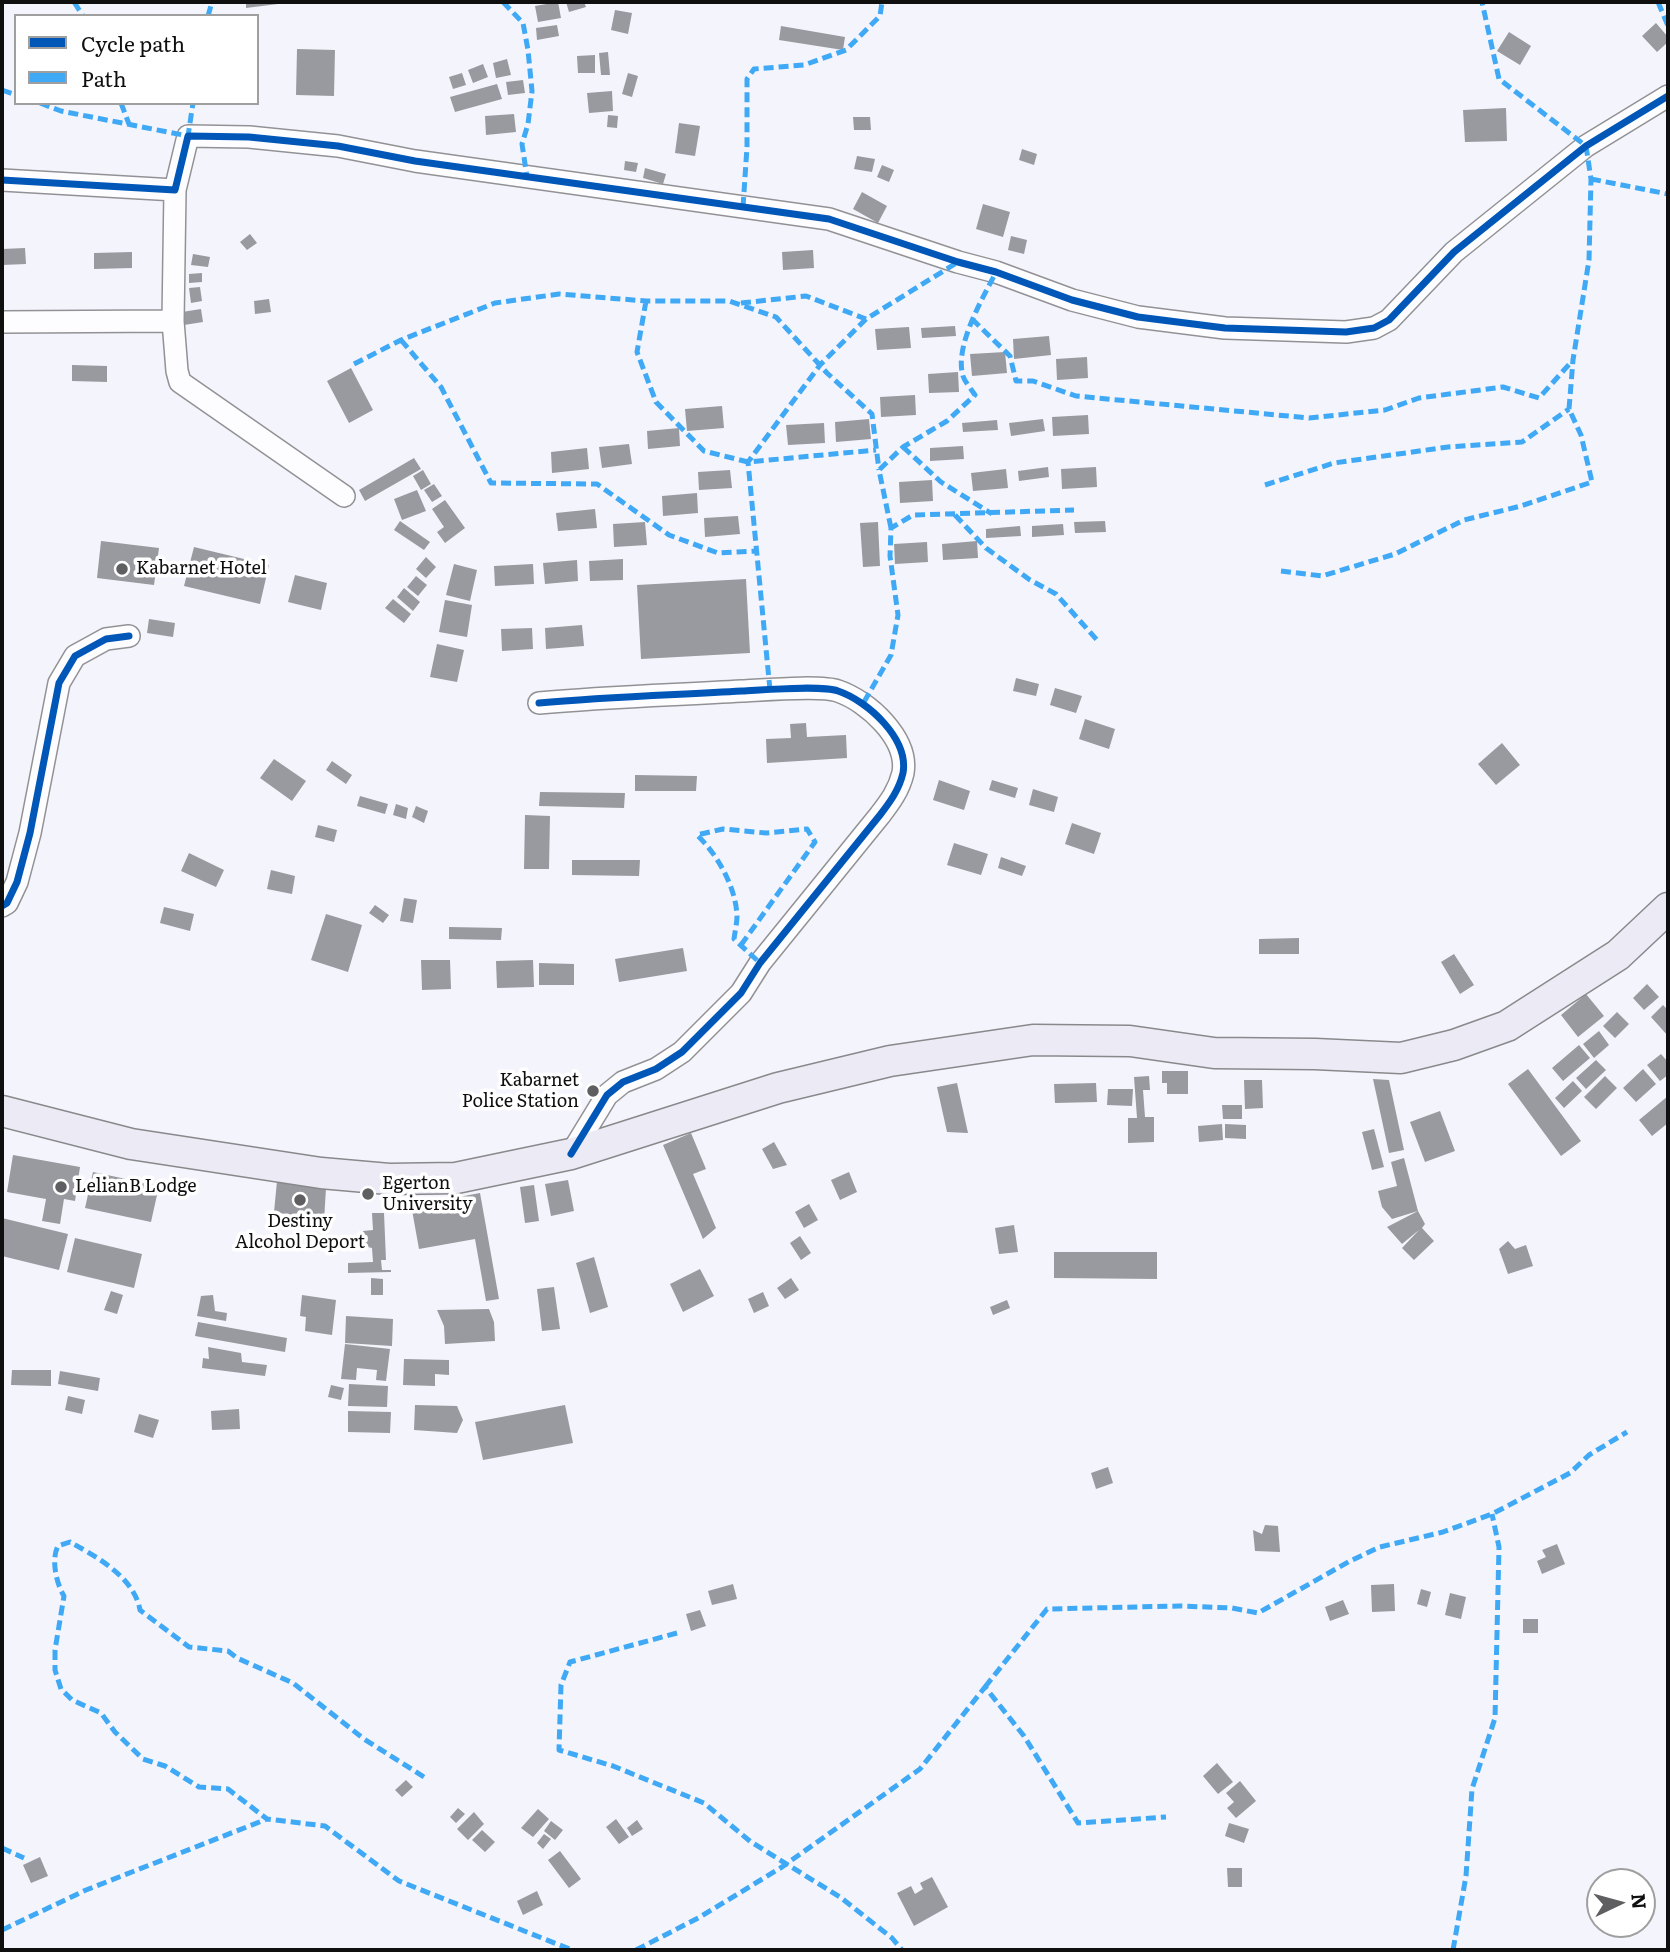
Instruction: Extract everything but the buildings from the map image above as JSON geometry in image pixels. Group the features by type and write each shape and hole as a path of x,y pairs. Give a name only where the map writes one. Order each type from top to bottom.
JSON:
{"main road":[{"path":"2,1111 131,1144 321,1173 389,1179 456,1178 571,1154 778,1088 890,1061 1033,1040 1130,1041 1214,1053 1401,1058 1454,1045 1507,1026 1619,955 1668,908"}],"street":[{"path":"344,496 180,382 173,321 175,190 188,136 248,137 338,146 415,162 829,219 996,272 1072,300 1138,317 1225,328 1346,332 1374,328 1389,320 1454,252 1586,146 1668,96"},
{"path":"2,180 175,190"},
{"path":"2,322 173,321"},
{"path":"2,906 7,903 17,882 30,833 59,683 75,656 106,639 129,636"},
{"path":"539,703 770,690 836,690 864,702 884,721 901,751 904,771 897,792 761,963 741,993 682,1052 656,1069 623,1082 607,1095 571,1154"}],"marked path":[{"path":"74,2 82,14"},
{"path":"209,14 212,2"},
{"path":"503,2 523,23 528,50 532,91 528,124 522,144 527,177"},
{"path":"743,207 747,147 747,79 754,69 804,65 846,50 880,16 882,2"},
{"path":"1281,571 1322,576 1395,554 1464,520 1521,506 1592,482 1581,435 1569,409 1573,360 1589,260 1591,179 1586,146 1499,79 1482,2"},
{"path":"1658,2 1668,26"},
{"path":"2,90 14,94"},
{"path":"45,105 61,111 188,136 193,105"},
{"path":"122,105 129,124"},
{"path":"1591,179 1668,194"},
{"path":"770,690 748,462 820,365 866,319 958,262"},
{"path":"891,528 879,470 903,447 947,421 975,395 963,376 963,351 971,322 996,272"},
{"path":"354,364 401,340 495,303 559,294 646,301 729,301 776,317 827,373 872,414 879,470"},
{"path":"741,303 806,296 866,319"},
{"path":"646,301 637,352 656,402 704,451 748,462 876,450"},
{"path":"972,319 1010,356 1016,381 1033,381 1076,396 1309,418 1385,410 1419,398 1503,387 1539,398 1573,360"},
{"path":"401,340 441,387 491,483 597,484 669,535 718,553 755,551"},
{"path":"1265,485 1334,463 1448,447 1522,442 1569,409"},
{"path":"903,447 941,482 992,514"},
{"path":"864,702 891,655 898,615 890,556 891,528 913,515 1074,510"},
{"path":"955,515 986,548 1030,580 1056,594 1097,640"},
{"path":"741,945 815,842 807,829 766,833 723,829 697,835 718,861 733,894 737,916 734,939 760,963"},
{"path":"985,1687 1047,1609 1180,1606 1232,1608 1258,1613 1380,1547 1443,1532 1492,1514 1570,1473 1589,1455 1627,1432"},
{"path":"1453,1950 1466,1876 1472,1789 1495,1718 1499,1547 1492,1514"},
{"path":"424,1777 364,1739 293,1683 237,1658 228,1651 189,1647 140,1610 130,1588 113,1569 70,1542 58,1546 55,1571 64,1596 55,1650 55,1670 61,1689 72,1700 101,1713 115,1732 143,1759 165,1766 199,1787 228,1789 267,1819 325,1826 399,1881 572,1950"},
{"path":"677,1633 570,1662 561,1685 559,1750 613,1766 704,1803 751,1842 840,1897 892,1938 902,1950"},
{"path":"636,1950 700,1917 782,1867 920,1769 985,1687 1024,1736 1078,1823 1166,1817"},
{"path":"2,1930 86,1890 267,1819"},
{"path":"2,1848 24,1858"}],"cycle path":[{"path":"2,180 175,190 188,136 249,137 338,146 415,161 829,219 996,272 1072,300 1138,317 1225,328 1346,332 1374,328 1389,320 1454,252 1586,146 1668,96"},
{"path":"2,906 7,903 17,882 30,833 59,683 75,656 106,639 129,636"},
{"path":"539,703 777,689 830,689 850,696 873,712 893,735 903,760 901,779 887,805 760,963 741,993 682,1052 656,1069 623,1082 607,1095 571,1154"}],"place":[{"name":"Kabarnet Hotel","path":"122,569"},
{"name":"Kabarnet Police Station","path":"593,1091"},
{"name":"LelianB Lodge","path":"61,1187"},
{"name":"Egerton University","path":"368,1194"},
{"name":"Destiny Alcohol Deport","path":"300,1200"}]}
